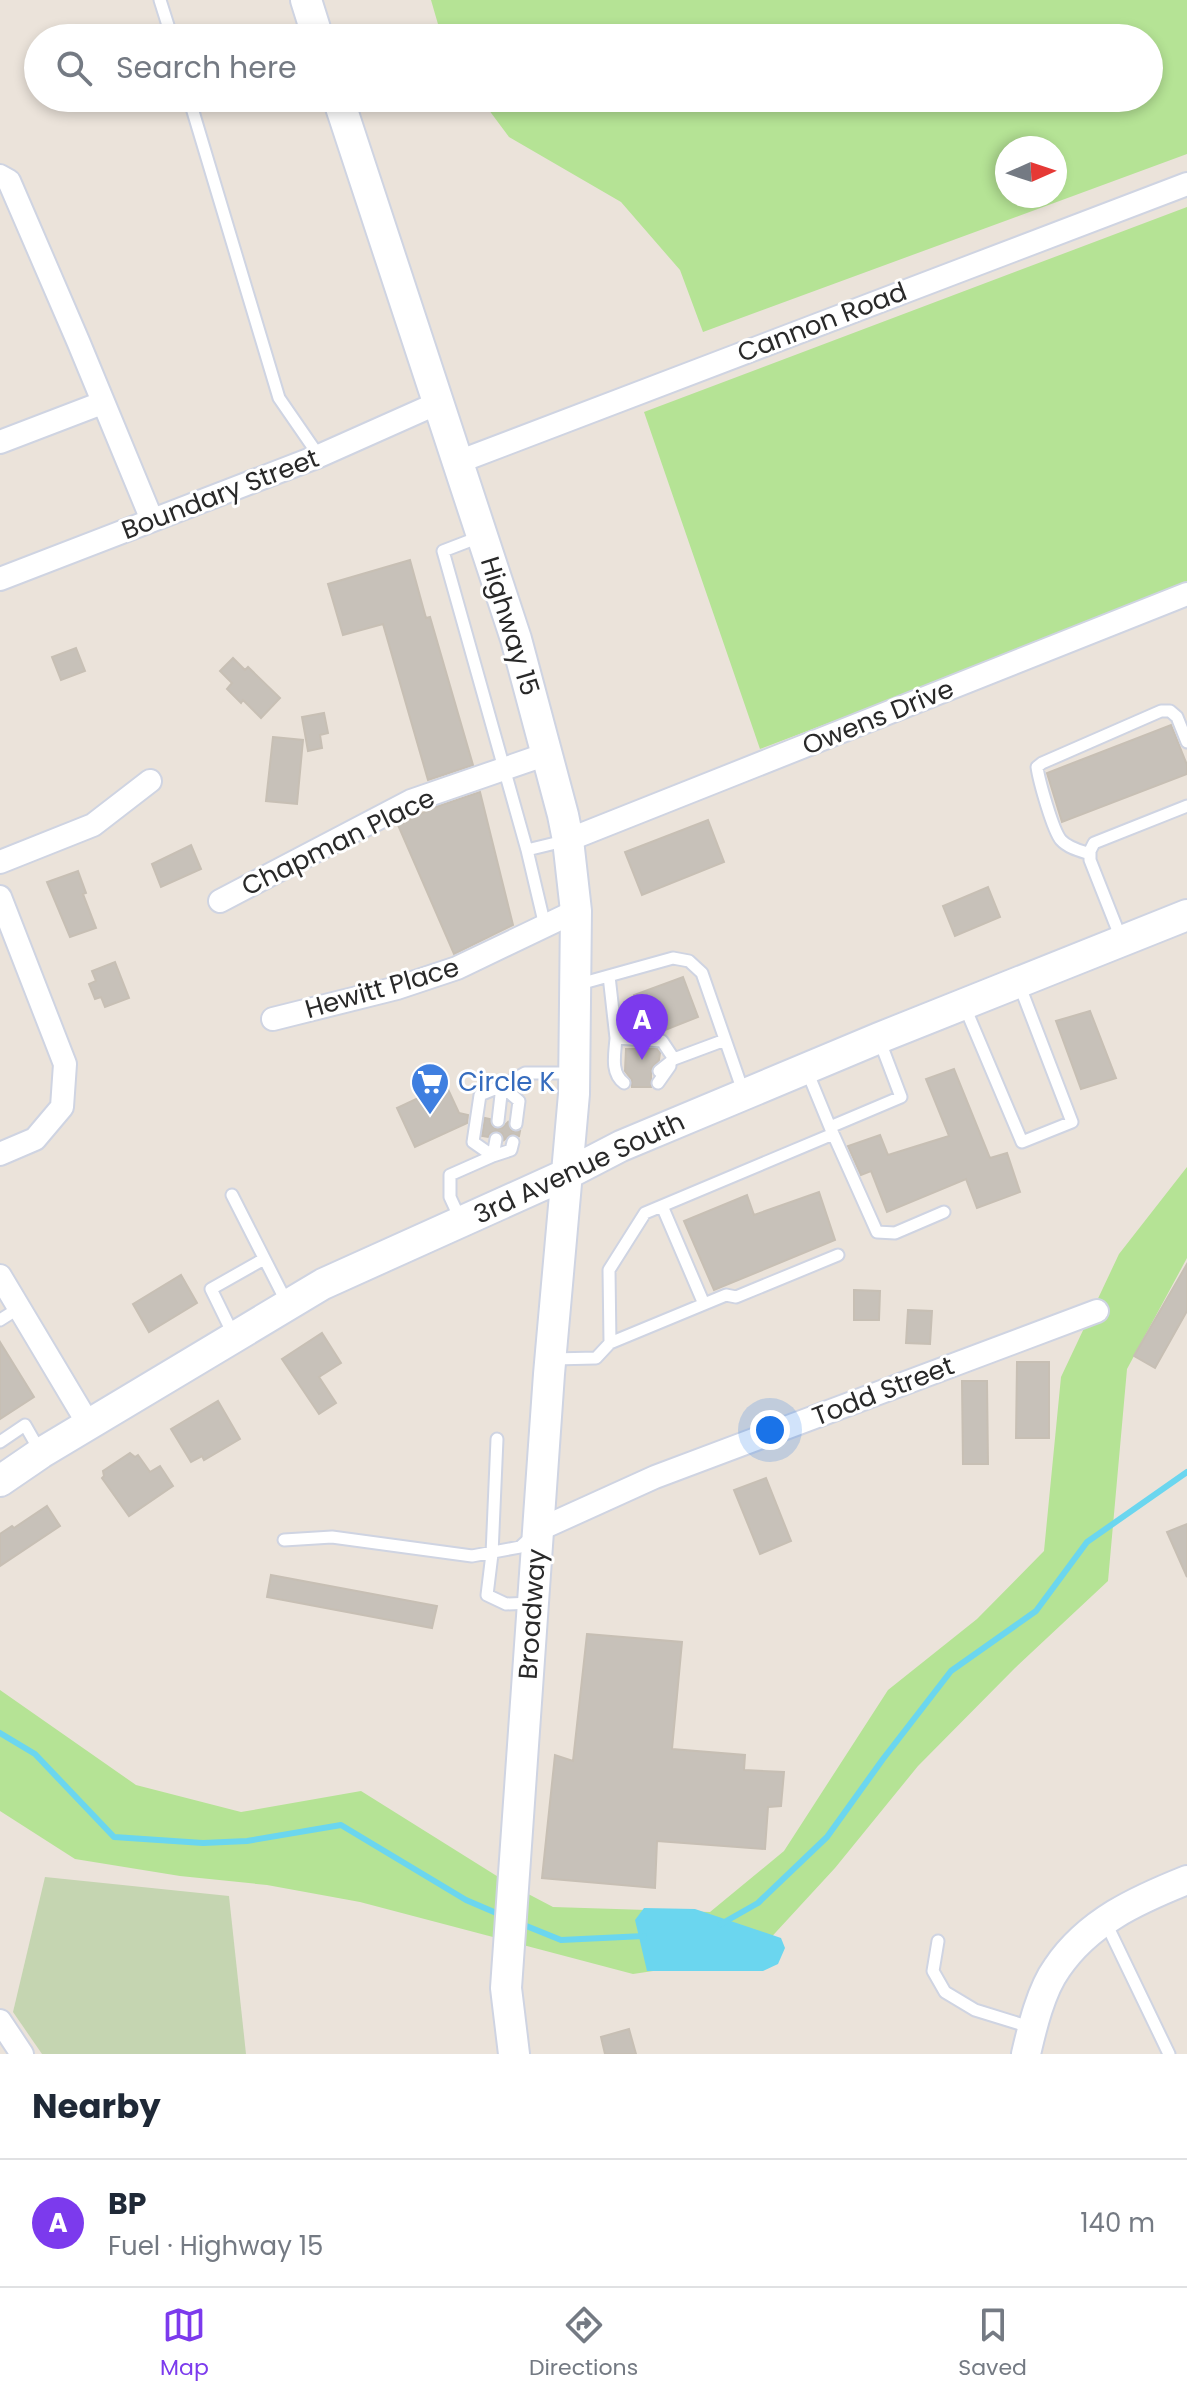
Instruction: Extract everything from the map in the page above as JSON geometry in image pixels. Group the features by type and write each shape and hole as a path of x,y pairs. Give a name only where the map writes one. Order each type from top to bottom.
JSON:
{"main road":[{"path":"306,0 314,24"},
{"name":"Highway 15","path":"343,112 516,639 568,840 576,911 574,1073 567,1174"},
{"name":"3rd Avenue South","path":"0,1481 41,1453 323,1284 567,1174 621,1146 879,1038 1187,915"},
{"name":"Broadway","path":"509,2053 506,1988 550,1359 567,1174"}],"street":[{"path":"0,176 9,181 152,520"},
{"name":"Cannon Road","path":"458,462 1187,184"},
{"path":"0,442 102,403"},
{"name":"Boundary Street","path":"0,579 319,456 438,403"},
{"name":"Owens Drive","path":"568,840 1187,594"},
{"name":"Chapman Place","path":"220,901 411,801 547,754"},
{"path":"0,862 93,825 150,781"},
{"path":"0,897 65,1064 62,1107 35,1139 0,1154"},
{"name":"Hewitt Place","path":"273,1019 397,988 457,968 576,911"},
{"path":"0,1276 10,1314 89,1425"},
{"name":"Todd Street","path":"538,1530 655,1477 1097,1311"},
{"path":"1029,2041 1056,1969 1081,1939 1138,1900 1187,1880"},
{"path":"0,2021 22,2054"}],"lane":[{"path":"160,0 168,24"},
{"path":"193,112 279,398 319,456"},
{"path":"482,536 443,551 527,850 545,926"},
{"path":"1090,854 1060,840 1037,767 1161,711 1170,711 1177,717 1187,742"},
{"path":"1122,941 1090,854 1094,843 1187,806"},
{"path":"527,850 568,840"},
{"path":"575,985 673,958 689,961 702,973 744,1095"},
{"path":"609,976 620,1069 618,1079 624,1083"},
{"path":"964,1005 1022,1142 1072,1122 1019,984"},
{"path":"616,1038 662,1041 674,1059"},
{"path":"610,1343 609,1270 645,1213 901,1097 879,1038"},
{"path":"659,1077 674,1059 725,1040"},
{"path":"806,1069 877,1232 895,1233 944,1212"},
{"path":"493,1156 473,1142 480,1095 525,1073 574,1073"},
{"path":"498,1121 502,1086"},
{"path":"502,1086 519,1101 516,1124"},
{"path":"493,1156 496,1139"},
{"path":"461,1222 450,1197 450,1175 511,1150 513,1142"},
{"path":"232,1195 288,1305"},
{"path":"662,1206 704,1304"},
{"path":"550,1359 596,1358 610,1343 726,1295 736,1297 838,1255"},
{"path":"235,1337 211,1289 264,1259"},
{"path":"0,1442 25,1425 41,1453"},
{"path":"497,1439 487,1595 506,1604 533,1603"},
{"path":"284,1540 332,1537 472,1556 520,1547 538,1530"},
{"path":"1105,1920 1169,2054"},
{"path":"938,1941 933,1971 945,1992 1029,2041"}],"green space":[{"path":"431,0 1187,0 1187,154 1067,198 1067,136 995,136 995,208 1040,208 703,332 680,270 621,202 509,137 490,112 1163,112 1163,24 438,24"},
{"path":"1187,207 1187,587 760,749 644,412"},
{"path":"1187,1167 1187,1258 1127,1369 1108,1581 1015,1668 918,1766 835,1868 754,1956 633,1974 360,1902 267,1885 180,1876 75,1859 0,1811 0,1690 136,1785 241,1812 361,1791 513,1886 553,1907 710,1912 784,1851 888,1690 977,1619 1044,1551 1061,1377 1119,1254"},
{"path":"45,1877 229,1896 246,2054 42,2054 13,2012"}],"water":[{"path":"644,1908 695,1909 781,1938 785,1948 778,1964 763,1971 647,1971 635,1920"}],"building":[{"path":"410,560 473,765 428,780 383,624 343,635 328,584"},
{"path":"76,648 85,671 61,680 52,657"},
{"path":"233,658 245,670 248,667 280,698 261,718 227,689 232,683 220,671"},
{"path":"324,713 328,733 320,735 322,748 308,751 302,717"},
{"path":"1171,725 1187,765 1187,774 1062,822 1047,773"},
{"path":"273,737 303,740 297,804 266,801"},
{"path":"480,792 513,925 454,954 398,825 433,808"},
{"path":"708,820 724,862 642,895 625,852"},
{"path":"191,845 201,869 161,887 152,864"},
{"path":"78,871 96,928 70,937 47,882"},
{"path":"988,887 1000,917 955,936 943,906"},
{"path":"115,962 129,998 105,1007 101,997 95,999 89,984 96,981 92,971"},
{"path":"683,977 698,1017 660,1032 647,1032 634,995"},
{"path":"1090,1011 1116,1078 1081,1089 1056,1021"},
{"path":"626,1049 657,1049 660,1053 659,1060 651,1069 651,1087 632,1087 632,1080 625,1071"},
{"path":"954,1069 990,1158 1007,1153 1020,1192 977,1208 966,1179 887,1212 871,1171 861,1175 848,1146 880,1135 888,1155 949,1136 926,1079"},
{"name":"Circle K","path":"446,1085 459,1113 468,1115 467,1123 415,1147 397,1108"},
{"path":"485,1118 490,1119 496,1129 508,1122 512,1131 520,1131 519,1136 511,1134 504,1140 502,1133 497,1131 488,1137 482,1136"},
{"path":"819,1192 835,1240 714,1290 684,1221 747,1195 754,1215"},
{"path":"1187,1264 1187,1311 1155,1368 1134,1356"},
{"path":"181,1275 197,1303 149,1332 133,1304"},
{"path":"854,1290 880,1291 879,1320 854,1320"},
{"path":"908,1310 932,1311 930,1344 906,1343"},
{"path":"322,1333 341,1363 319,1377 336,1403 319,1414 282,1359"},
{"path":"0,1342 34,1397 0,1419"},
{"path":"1017,1362 1049,1362 1049,1438 1016,1438"},
{"path":"962,1381 987,1381 988,1464 963,1464"},
{"path":"218,1401 240,1439 204,1460 202,1456 191,1462 171,1429"},
{"path":"130,1453 135,1457 138,1455 150,1472 160,1466 173,1486 129,1516 102,1478 103,1471"},
{"path":"766,1478 791,1541 760,1554 734,1490"},
{"path":"47,1506 60,1526 0,1566 0,1534"},
{"path":"1187,1524 1187,1577 1167,1532"},
{"path":"271,1575 437,1606 432,1628 267,1597"},
{"path":"587,1634 682,1642 672,1749 745,1755 744,1770 784,1772 781,1806 768,1807 765,1849 657,1841 655,1888 542,1878 555,1755 573,1761"},
{"path":"629,2029 636,2054 605,2054 601,2037"}],"waterway":[{"path":"721,1924 758,1903 827,1837 951,1671 1036,1611 1087,1542 1187,1472"},
{"path":"0,1733 35,1754 114,1837 203,1843 247,1841 341,1825 466,1900 501,1915"},
{"path":"519,1923 561,1940 644,1936"}],"place":[{"name":"BP","path":"642,1060"},
{"name":"Circle K","path":"430,1116"}]}
